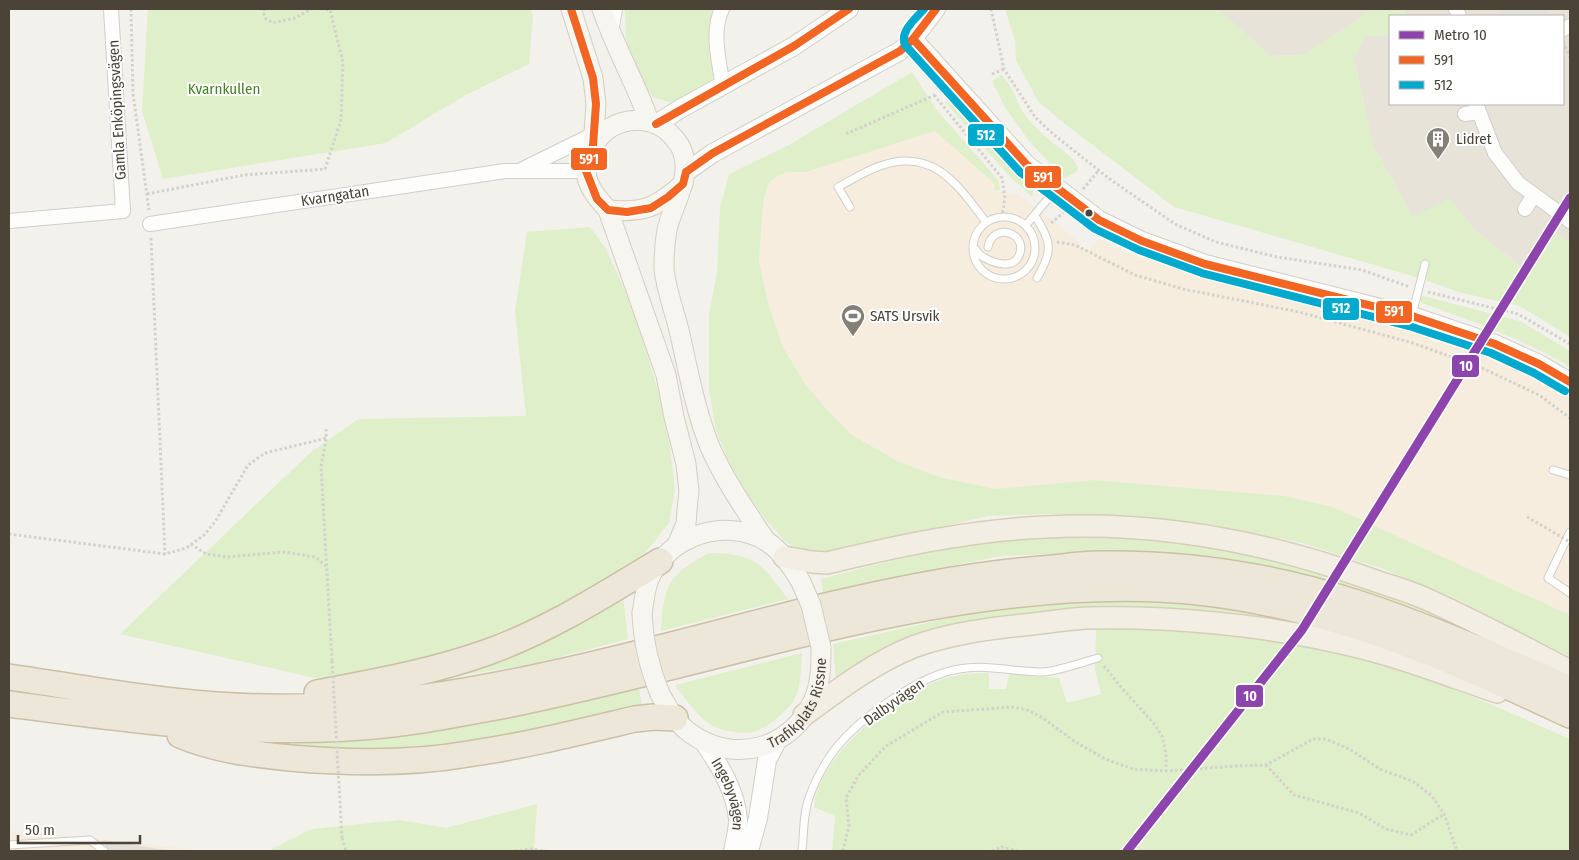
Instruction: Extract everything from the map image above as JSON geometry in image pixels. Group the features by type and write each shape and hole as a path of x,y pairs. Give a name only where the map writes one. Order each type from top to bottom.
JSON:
{"highway":[{"path":"251,706 398,678 441,668 489,652 543,629 669,553"},
{"path":"9,677 218,705 331,706 387,702 444,694 557,672 857,598 919,585 1008,571 1100,564 1171,567 1235,574 1306,589 1353,602 1443,634 1570,689"},
{"path":"9,704 150,722 253,730 323,729 392,724 563,694 864,619 980,599 1036,592 1095,588 1161,589 1222,595 1294,608 1363,628 1426,651 1570,716"},
{"path":"150,722 198,742 246,754 315,760 365,761 468,755 635,719 654,716 675,718"}],"main road":[{"path":"571,9 592,78 596,104 594,140 586,171 590,186 608,210 666,375 686,464 689,490 686,524 669,553"},
{"path":"602,9 611,35 652,123"},
{"path":"594,140 611,127 623,122 636,120 652,123 667,131 676,140 682,151 684,178 667,229 664,269 699,416 710,446 723,474 766,541"},
{"path":"608,210 626,212 651,208 668,197 684,178"},
{"path":"784,556 826,563 922,542 990,531 1046,526 1120,527 1198,534 1275,549 1335,566 1422,598 1501,634 1570,671"},
{"name":"Trafikplats Rissne","path":"734,530 751,534 766,541 784,556 801,582 811,605 821,647 819,680 814,699 804,715 793,728 778,740 744,750 716,746 688,732 675,718 660,694 647,658 643,638 642,613 649,580 669,553 692,536 706,532 734,530"},
{"path":"804,715 878,664 913,647 964,633 1086,618 1153,619 1202,623 1297,634 1348,644 1412,663 1570,716"}],"street":[{"name":"Gamla Enköpingsvägen","path":"9,221 123,211 112,9"},
{"path":"611,35 615,9"},
{"path":"722,9 717,18 718,56 723,86"},
{"path":"652,123 794,46 849,9"},
{"path":"684,178 713,153 900,51 913,39 936,9"},
{"path":"913,39 1027,164 1099,220 1142,241 1206,264 1412,316 1495,344 1539,364 1570,382"},
{"path":"1473,110 1495,153 1518,183 1565,217"},
{"path":"520,170 594,140"},
{"name":"Kvarngatan","path":"150,224 495,172 520,170 586,171"},
{"path":"1525,209 1534,195"},
{"name":"Ingebyvägen","path":"749,851 758,818 767,760 778,740"},
{"name":"Ingebyvägen","path":"703,741 724,773 734,797 738,821 733,851"}],"lane":[{"path":"850,206 838,187 879,166 899,160 917,162 939,169 959,186 986,222"},
{"path":"1026,225 1057,188"},
{"path":"1002,216 1015,218 1026,225 1034,237 1036,251 1032,264 1022,274 1009,280 995,278 982,272 974,260 972,246 976,232 986,222 1002,216"},
{"path":"1035,216 1046,233 1049,250 1037,278"},
{"path":"972,246 982,257 1002,264 1016,260 1020,250 1020,245 1015,236 1004,232 994,235 988,247"},
{"path":"1412,316 1425,264"},
{"path":"1553,470 1570,475"},
{"path":"1570,532 1548,578 1570,593"},
{"name":"Dalbyvägen","path":"802,851 805,815 809,796 821,771 836,749 852,731 904,692 931,677 958,669 986,667 1044,672 1098,658"},
{"path":"9,845 90,840 104,851"}],"path":[{"name":"Gamla Enköpingsvägen","path":"131,9 133,94 147,194 244,175 325,169 341,120 343,62 330,10 321,9"},
{"path":"265,9 263,11 265,18 273,23 295,18 311,9"},
{"path":"991,9 1004,69 1035,117 1053,134 1099,170 1175,224 1216,242 1277,257 1362,270 1418,290 1518,314 1570,344"},
{"path":"1564,43 1570,57"},
{"path":"1564,54 1568,52"},
{"path":"992,74 1004,69"},
{"path":"846,134 934,95 1002,178 1005,198 1002,216"},
{"path":"1050,224 1059,218 1074,202 1099,170"},
{"path":"1537,244 1565,217"},
{"path":"150,224 165,554"},
{"path":"1055,242 1075,245 1135,275 1183,289 1299,312 1413,343 1482,368 1539,395 1570,418"},
{"path":"326,429 327,438 324,445 321,467 342,838 346,851"},
{"path":"9,534 165,554 186,548 204,536 215,522 248,465 265,453 327,438"},
{"path":"1527,517 1570,542"},
{"path":"192,544 206,554 227,558 284,552 314,557 326,566"},
{"path":"1098,658 1120,686 1156,725 1162,736 1166,754 1166,771"},
{"path":"844,850 848,826 846,798 858,776 886,746 943,712 1013,707 1027,710 1043,718 1074,741 1106,760 1133,769 1166,771 1266,766 1313,739 1326,738 1350,750 1380,769 1414,782 1432,796 1444,814 1457,851"},
{"path":"1266,766 1294,795 1359,813 1386,829 1411,835 1444,814"},
{"path":"992,851 1002,847 1017,851"},
{"path":"515,851 531,849 546,851"}],"shaded area":[{"path":"1218,9 1374,9 1303,55 1270,56"},
{"path":"1404,9 1570,9 1570,243 1555,233 1524,269 1474,230 1450,199 1413,217 1373,146 1354,57 1365,36 1389,35 1389,105 1564,105 1564,15 1407,15"},
{"path":"1509,9 1544,9 1547,13 1543,15 1499,14"},
{"path":"935,131 994,183 995,190 1019,195 1056,222 1088,251 1098,239 1129,254 1180,270 1275,293 1433,336 1534,376 1570,399 1570,615 1333,507 1284,496 1094,480 995,489 939,477 899,462 852,435 826,409 803,381 783,347 768,303 759,261 763,204 768,184 777,176 787,172 806,172"},
{"path":"9,831 66,836 208,851 9,851"},
{"path":"102,840 173,851 109,851"}],"green space":[{"name":"Kvarnkullen","path":"148,9 530,9 533,15 529,64 464,96 386,143 163,179 142,111"},
{"path":"625,9 713,9 709,26 714,72 712,79 704,88 685,100 670,102 654,98 644,86 626,45"},
{"path":"1005,9 1218,9 1270,56 1303,55 1374,9 1404,9 1407,15 1389,15 1389,35 1365,36 1354,57 1373,146 1413,217 1450,198 1474,230 1524,269 1555,233 1570,243 1570,337 1520,306 1462,293 1416,277 1174,207 1065,124 1038,101 1016,60 1015,41"},
{"path":"912,72 935,108 999,181 1000,190 995,190 994,183 935,131 806,172 787,172 777,176 768,184 763,204 759,261 768,303 783,347 803,381 826,409 852,435 899,462 939,477 995,489 1094,480 1284,496 1333,507 1570,615 1570,657 1455,598 1383,569 1302,543 1213,525 1143,517 1046,514 987,516 820,557 799,552 784,540 748,496 729,462 716,431 709,389 709,315 717,272 720,207 729,174 787,146"},
{"path":"1001,75 1006,80 1028,119 1074,161 1078,169 1075,173 1064,178 1029,141 1005,107 992,81"},
{"path":"954,96 980,130 1031,184 1034,190 1032,197 1008,175 946,103 947,99"},
{"path":"590,227 606,249 634,310 659,394 670,448 675,489 669,523 645,553 599,587 491,640 420,662 351,675 315,678 120,634 310,453 358,419 526,416 515,311 527,232"},
{"path":"1423,296 1520,321 1570,351 1570,367 1516,339 1422,303 1420,299"},
{"path":"1053,533 1169,540 1247,550 1363,584 1461,625 1352,587 1274,568 1189,555 1134,551 1001,556 823,593 821,579 850,571 907,557 965,546"},
{"path":"709,553 737,555 756,563 764,569 788,599 661,631 664,602 671,583 685,568"},
{"path":"623,594 628,639 537,663 422,682"},
{"path":"1118,600 1208,606 1286,620 1189,613 1017,616 836,681 833,644 954,617 1057,601"},
{"path":"1136,629 1261,640 1353,657 1383,665 1455,690 1570,739 1570,851 832,851 835,816 814,807 816,794 825,774 837,756 870,722 889,707 929,685 947,678 989,673 989,689 1006,689 1009,674 1059,678 1067,703 1101,694 1095,670 1096,630"},
{"path":"802,653 800,683 792,703 777,718 753,732 732,732 711,725 696,712 675,685"},
{"path":"639,689 642,706 520,734 438,746 310,752 273,745 379,737 471,726"},
{"path":"537,804 534,851 268,851 312,829 400,820 446,828"}],"metro line":[{"name":"10","path":"1127,851 1302,630 1570,198"}],"transit line":[{"name":"591","path":"571,9 593,78 596,104 593,146 586,171 597,199 608,210 627,212 651,208 683,184 686,172"},
{"name":"591","path":"656,124 794,46 849,9"},
{"name":"512","path":"924,9 906,30 904,35 905,45 1020,172 1095,229 1139,250 1202,273 1409,326 1491,353 1534,373 1565,391"},
{"name":"591","path":"686,172 713,153 900,51 913,39 936,9"},
{"name":"591","path":"913,39 1027,165 1099,220 1142,241 1205,264 1412,316 1495,344 1539,364 1570,382"}],"place":[{"name":"Lidret","path":"1438,160"},
{"name":"SATS Ursvik","path":"853,337"}]}
